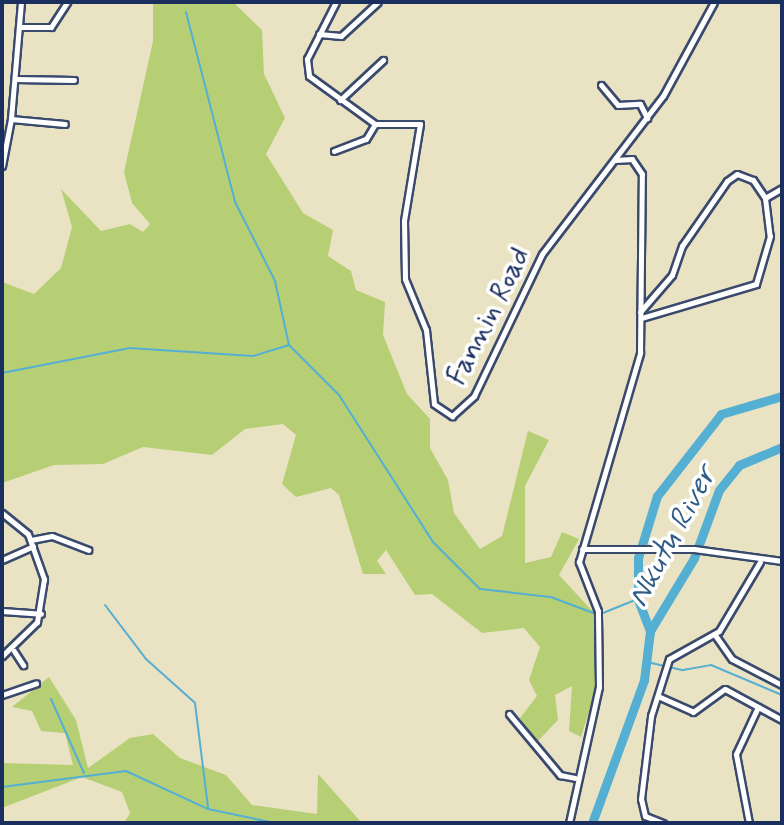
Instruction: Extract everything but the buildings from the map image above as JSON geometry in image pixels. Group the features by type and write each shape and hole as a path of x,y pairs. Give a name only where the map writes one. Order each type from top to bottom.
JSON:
{"street":[{"path":"2,166 14,120 21,2"},
{"path":"19,27 51,27 67,2"},
{"path":"334,151 366,139 375,124 340,100 307,71 319,34 336,2"},
{"path":"319,34 341,36 378,2"},
{"path":"614,160 647,119 714,2"},
{"path":"340,100 383,60"},
{"path":"15,79 74,80"},
{"path":"601,85 618,105 640,104 647,119"},
{"name":"Fannin Road","path":"375,124 413,119 421,128 404,221 404,271 426,330 434,404 447,415 469,403 542,254 614,160"},
{"path":"14,120 65,124"},
{"path":"569,823 575,778 599,687 600,621 581,582 582,549 625,421 641,315 641,169 632,159 614,160"},
{"path":"732,175 753,180 765,198 769,250 756,284 641,315 732,175"},
{"path":"765,198 782,188"},
{"path":"2,513 32,543 44,571 41,614 14,651 2,656"},
{"path":"2,560 52,536 88,550"},
{"path":"582,549 696,549 727,559 782,561"},
{"path":"663,823 641,807 646,743 671,655 715,635 760,562"},
{"path":"2,611 41,614"},
{"path":"715,635 732,659 782,685"},
{"path":"14,651 23,665"},
{"path":"2,695 36,683"},
{"path":"660,697 693,712 725,689 782,720"},
{"path":"749,823 736,754 758,706"},
{"path":"509,714 560,775 575,778"}],"green space":[{"path":"153,2 233,2 262,30 264,74 285,118 266,154 303,213 333,230 328,256 351,271 356,290 385,302 383,335 407,394 430,419 430,448 448,480 454,513 480,549 502,536 528,431 549,440 525,486 525,563 551,557 562,532 579,539 559,575 597,616 596,690 581,737 569,731 572,686 555,695 558,720 536,743 527,733 520,718 537,696 529,680 540,647 524,628 482,633 432,594 415,595 386,550 377,561 386,574 363,574 339,495 331,488 296,497 282,484 296,435 283,424 245,429 212,455 143,447 103,464 54,465 2,483 2,282 34,294 61,268 72,227 61,189 101,231 130,224 143,232 150,224 132,203 124,172 153,41"},
{"path":"49,677 76,720 88,768 130,738 153,734 180,758 226,775 252,805 317,814 318,774 362,823 124,823 130,813 122,792 82,777 2,808 2,763 73,765 65,733 41,731 32,711 12,707"}],"waterway":[{"path":"186,12 235,202 275,281 289,345 339,395 433,542 480,589 551,597 596,614"},
{"path":"2,373 129,348 253,356 288,345"},
{"path":"592,823 644,680 650,631 638,599 638,558 657,496 721,414 782,396"},
{"name":"Nkutu River","path":"650,631 694,558 719,490 739,465 782,447"},
{"path":"603,613 638,599"},
{"path":"105,605 146,659 195,703 208,808"},
{"path":"647,662 683,670 711,665 782,695"},
{"path":"51,699 84,773"},
{"path":"2,787 126,771 208,809 275,823"}]}
